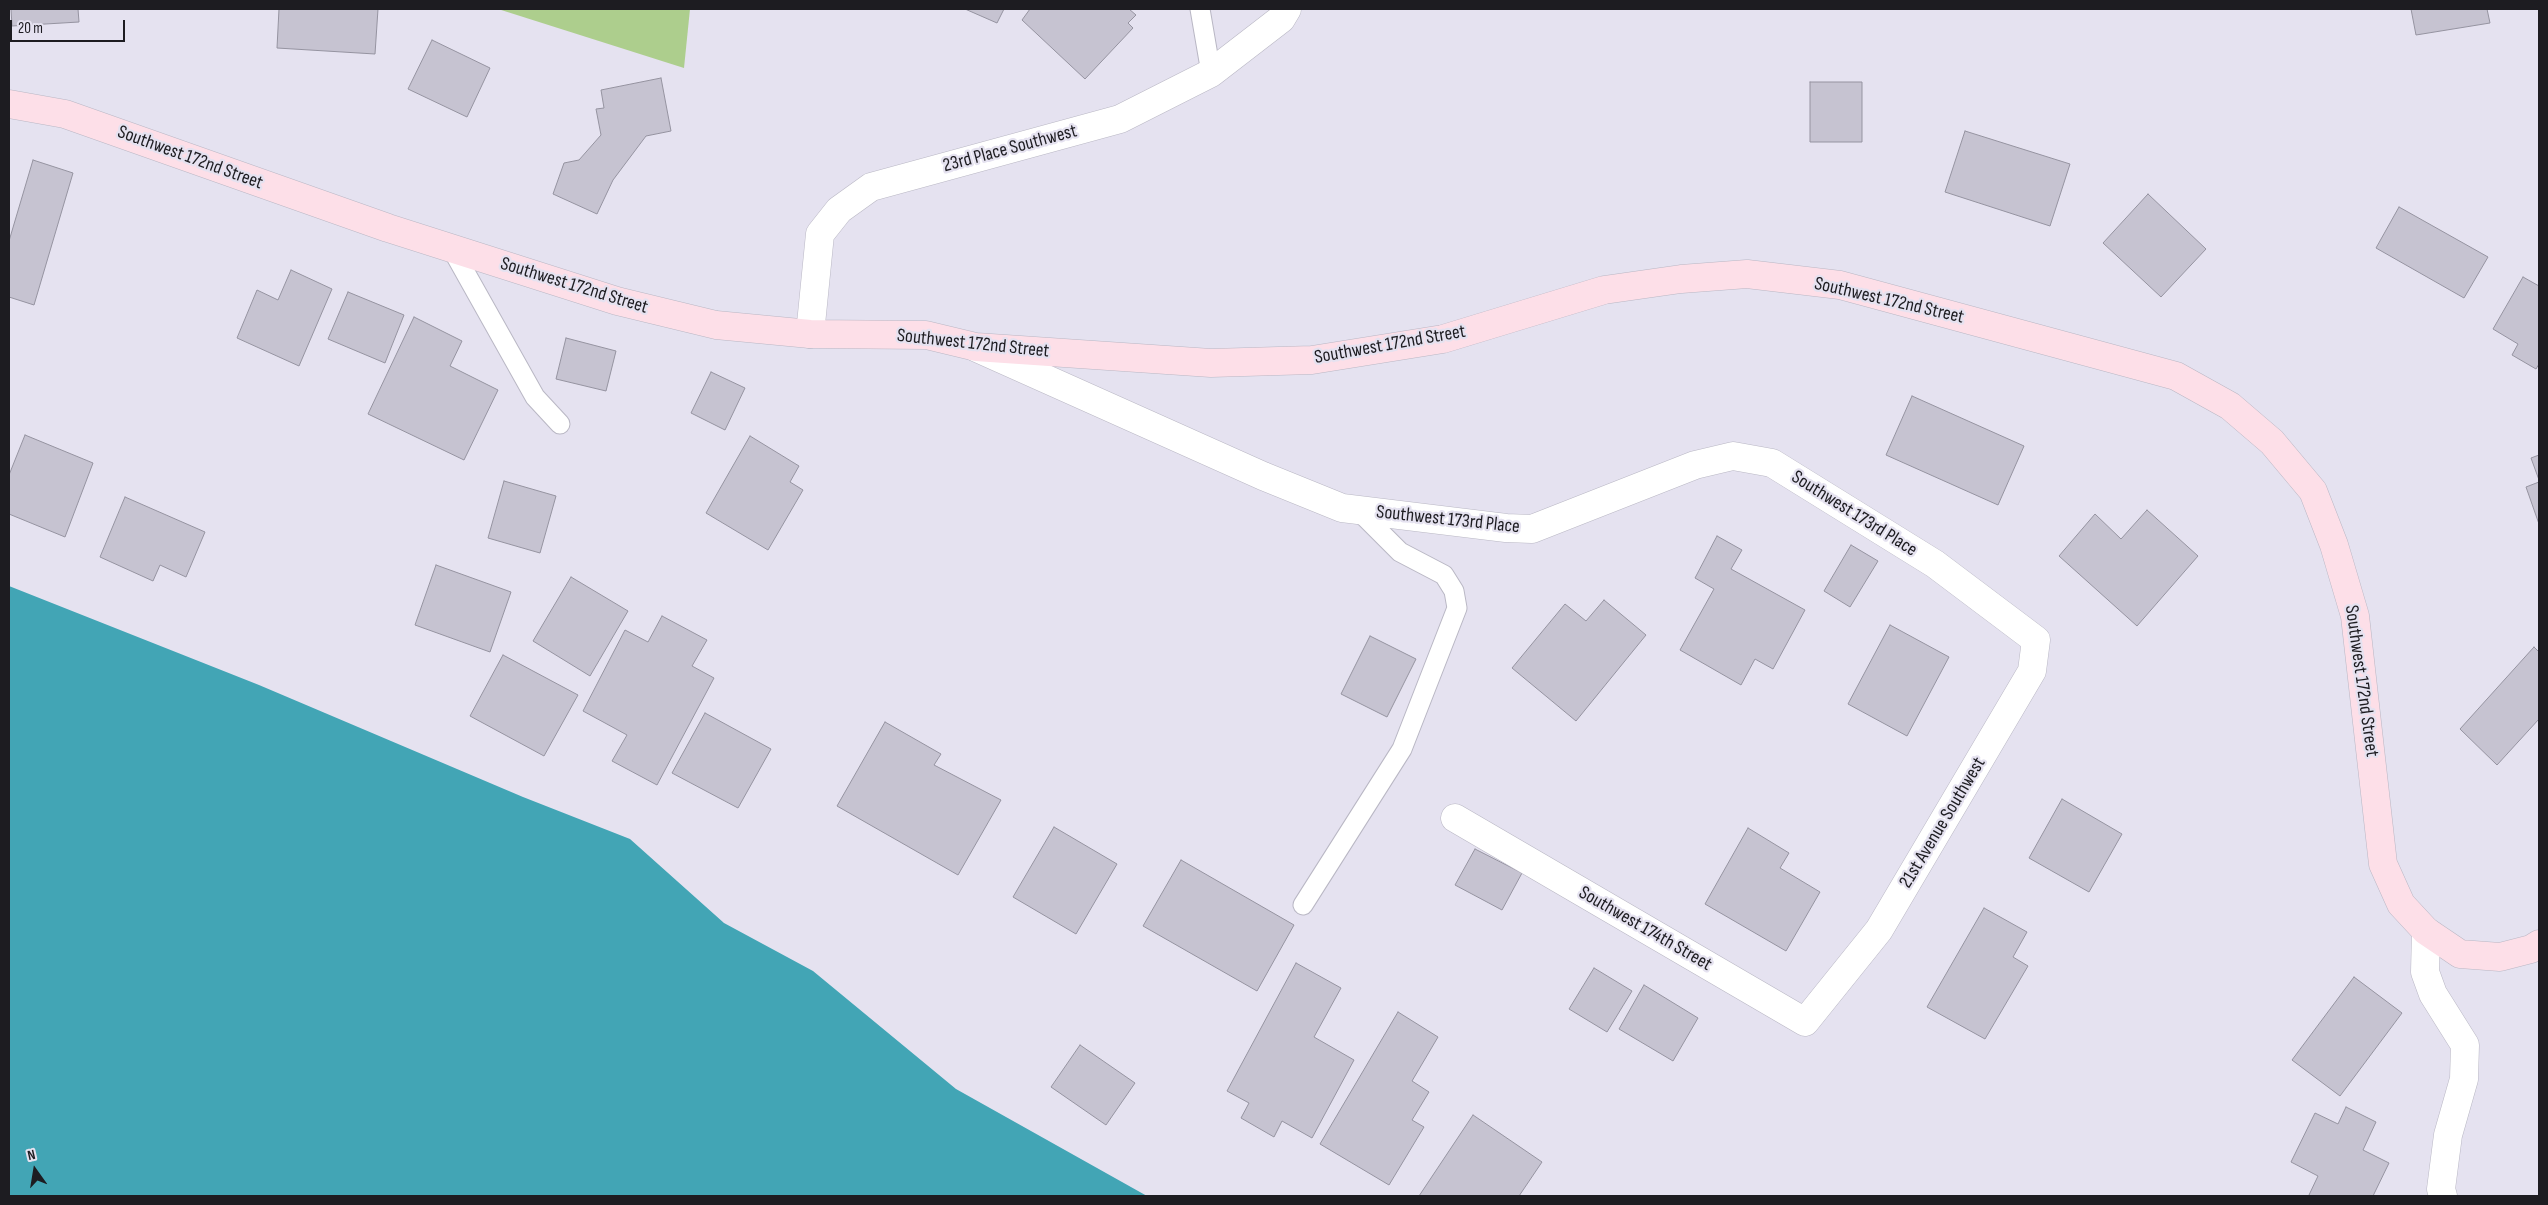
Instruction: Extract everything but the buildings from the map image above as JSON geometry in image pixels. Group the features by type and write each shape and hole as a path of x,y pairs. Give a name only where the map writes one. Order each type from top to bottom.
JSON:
{"street":[{"name":"23rd Place Southwest","path":"810,334 820,234 839,210 871,187 1120,119 1210,73 1281,19 1287,9"},
{"name":"Southwest 172nd Street","path":"9,104 65,114 388,228 617,301 707,323 810,334 926,335 976,347 1211,363 1312,360 1443,339 1604,290 1681,278 1746,274 1840,285 2176,376 2230,406 2272,442 2313,491 2334,545 2356,616 2383,864 2401,904 2426,931 2460,954 2500,957 2531,949 2539,944"},
{"name":"Southwest 173rd Place","path":"976,347 1263,476 1342,508 1506,528 1532,529 1694,465 1733,456 1772,463 1936,564 2036,640"},
{"name":"21st Avenue Southwest","path":"1828,995 1879,930 2028,680 2032,671 2036,640"},
{"name":"Southwest 174th Street","path":"1455,818 1805,1022 1828,995"},
{"path":"2426,931 2426,972 2433,994 2465,1045 2464,1079 2448,1135 2441,1189 2443,1196"}],"lane":[{"path":"1200,9 1210,73"},
{"path":"452,248 535,397 560,424"},
{"path":"1303,905 1402,749 1457,608 1454,591 1444,575 1400,552 1358,510"}],"green space":[{"path":"498,9 690,9 684,68"}],"water":[{"path":"9,586 259,685 523,797 630,839 724,923 813,971 956,1089 1147,1196 9,1196"}]}
